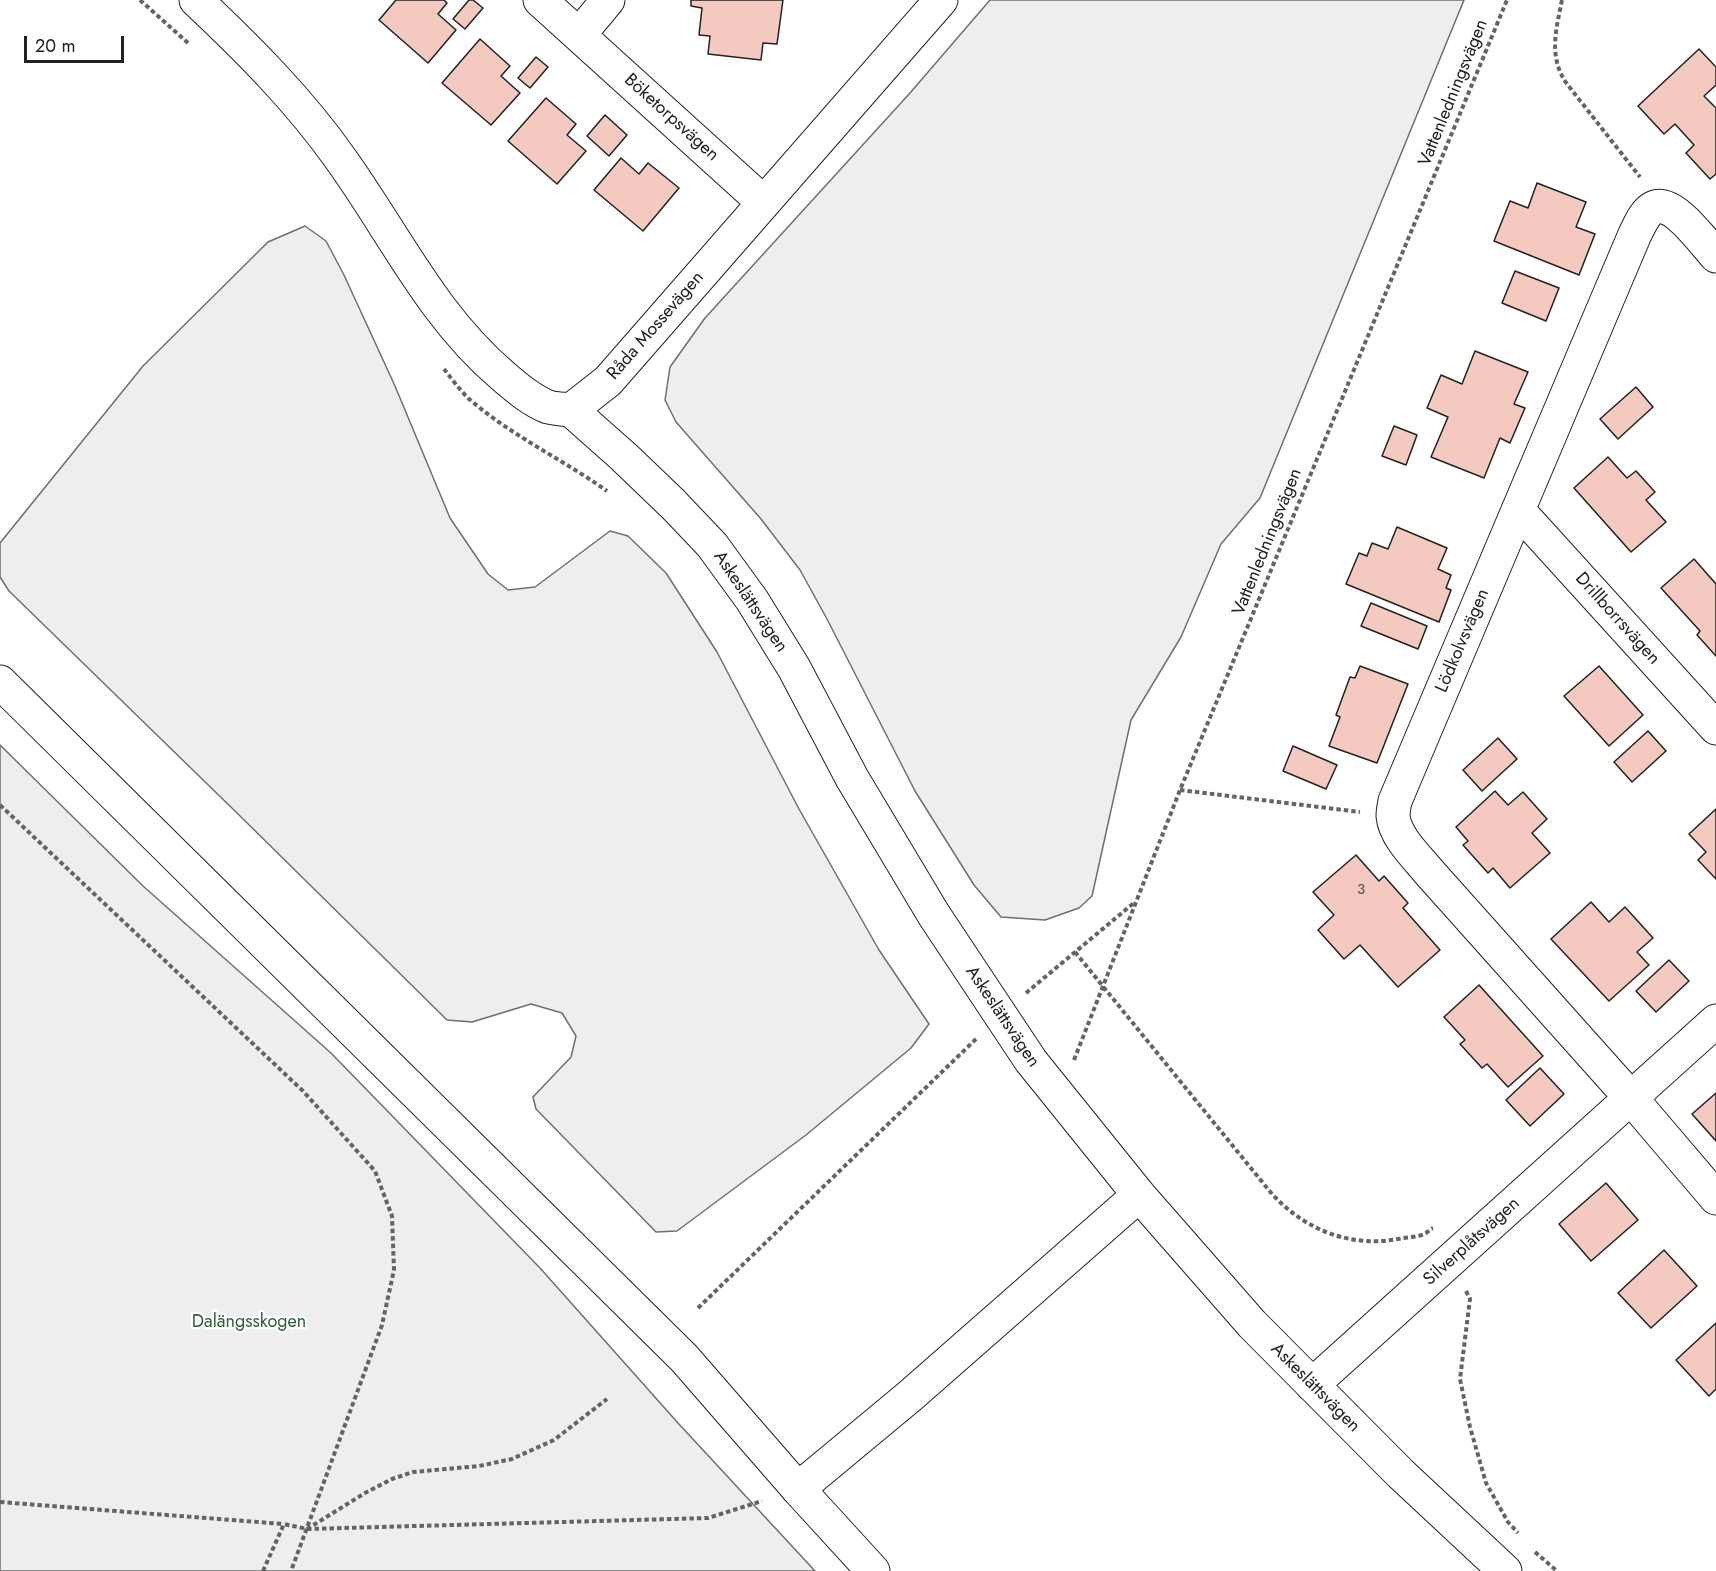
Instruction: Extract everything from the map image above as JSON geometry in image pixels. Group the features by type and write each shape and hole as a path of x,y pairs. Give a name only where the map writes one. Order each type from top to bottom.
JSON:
{"street":[{"path":"196,0 241,42 304,111 340,157 447,319 479,356 526,395 550,408 571,410"},
{"name":"Böketorpsvägen","path":"540,0 764,202"},
{"path":"579,35 608,0"},
{"name":"Råda Mossevägen","path":"571,410 608,381 941,0"},
{"path":"1662,205 1674,209 1716,256"},
{"name":"Lödkolvsvägen","path":"1393,816 1395,801 1635,234 1646,214 1654,207 1662,205"},
{"name":"Askeslättsvägen","path":"571,410 673,504 712,545 752,600 794,668 852,778 934,915 1030,1061 1139,1195 1252,1324 1401,1474 1505,1571"},
{"name":"Drillborrsvägen","path":"1518,510 1716,728"},
{"path":"0,682 684,1358 873,1571"},
{"path":"1393,816 1408,847 1429,872 1630,1097 1716,1198"},
{"name":"Silverplåtsvägen","path":"1312,1385 1716,1021"},
{"path":"798,1489 910,1396 1139,1195"}],"path":[{"path":"140,0 196,50"},
{"name":"Vattenledningsvägen","path":"1060,1096 1101,986 1180,790 1507,0"},
{"path":"1562,0 1554,49 1562,77 1662,205"},
{"path":"439,364 467,397 524,439 609,492"},
{"path":"1180,790 1393,816"},
{"path":"0,805 303,1091 375,1171 392,1215 394,1270 382,1324 291,1571"},
{"path":"698,1308 1000,1015 1136,902"},
{"path":"1075,952 1272,1194 1294,1216 1322,1231 1351,1239 1392,1241 1425,1234 1435,1227"},
{"path":"969,1030 975,1040"},
{"path":"1425,1234 1432,1248 1447,1265 1470,1299 1460,1379 1470,1427 1486,1483 1508,1522 1523,1539"},
{"path":"307,1529 392,1479 413,1472 479,1466 512,1459 554,1440 607,1399"},
{"path":"0,1502 284,1524 307,1529 708,1518 798,1489"},
{"path":"263,1571 284,1524"},
{"path":"1531,1548 1557,1571"}],"green space":[{"path":"990,0 1464,0 1260,498 1221,544 1181,637 1131,720 1092,896 1079,908 1045,920 1001,917 974,885 915,791 800,570 761,519 676,422 665,400 670,367 705,318 910,93"},
{"path":"305,226 326,241 344,275 395,386 450,518 488,574 508,590 535,587 610,531 628,536 666,573 717,652 799,809 879,950 929,1024 911,1048 806,1135 677,1231 656,1232 536,1109 533,1097 571,1057 576,1036 562,1013 531,1004 472,1022 447,1020 9,591 0,577 0,543 143,366 268,242"},
{"name":"Dalängsskogen","path":"0,745 143,886 331,1053 540,1268 678,1423 815,1571 0,1571"}],"building":[{"path":"396,0 444,0 447,3 438,14 456,30 428,63 379,20"},
{"path":"469,0 473,0 483,8 465,29 453,19"},
{"path":"691,0 783,0 777,44 763,43 761,60 708,54 710,36 699,35 702,8 691,6"},
{"path":"480,39 510,66 501,76 520,93 491,125 442,83"},
{"path":"1699,49 1716,67 1716,85 1704,96 1716,108 1716,174 1710,179 1686,153 1694,145 1675,124 1664,134 1638,106"},
{"path":"536,57 548,67 530,88 518,78"},
{"path":"546,98 576,124 567,135 586,151 557,184 508,141"},
{"path":"605,115 627,135 609,156 587,136"},
{"path":"621,158 639,174 648,163 679,188 643,231 594,190"},
{"path":"1537,183 1586,202 1576,227 1595,234 1579,275 1494,241 1510,201 1528,208"},
{"path":"1515,271 1559,288 1546,321 1502,303"},
{"path":"1475,351 1528,372 1514,404 1525,408 1510,443 1500,438 1484,478 1431,457 1448,417 1427,408 1441,375 1462,384"},
{"path":"1636,387 1653,407 1618,439 1600,419"},
{"path":"1394,426 1417,435 1406,465 1382,456"},
{"path":"1608,457 1627,478 1636,471 1655,492 1646,500 1666,522 1631,552 1574,488"},
{"path":"1397,527 1447,548 1438,569 1451,575 1446,588 1451,590 1439,622 1346,584 1359,553 1367,556 1372,543 1388,549"},
{"path":"1694,559 1716,584 1716,656 1697,635 1700,631 1661,588"},
{"path":"1371,603 1427,626 1418,649 1361,626"},
{"path":"1360,666 1408,684 1377,763 1329,746 1340,717 1336,715 1350,677 1355,678"},
{"path":"1599,666 1643,715 1609,746 1564,696"},
{"path":"1648,731 1666,751 1632,782 1614,762"},
{"path":"1498,738 1517,759 1482,791 1463,770"},
{"path":"1293,746 1337,765 1326,789 1283,771"},
{"path":"1495,791 1508,805 1523,792 1547,819 1532,833 1550,853 1510,888 1493,868 1488,873 1463,845 1468,841 1456,827"},
{"path":"1716,809 1716,879 1698,860 1706,852 1689,834"},
{"path":"1356,855 1379,881 1384,876 1408,903 1403,908 1440,950 1398,987 1360,945 1344,959 1318,930 1334,915 1313,892"},
{"path":"1591,902 1609,922 1625,907 1653,938 1637,952 1649,965 1609,1001 1551,939"},
{"path":"1669,960 1689,981 1656,1012 1636,991"},
{"path":"1479,985 1543,1056 1508,1087 1487,1064 1482,1068 1460,1044 1465,1040 1444,1017"},
{"path":"1540,1068 1564,1094 1530,1126 1506,1100"},
{"path":"1716,1093 1716,1141 1692,1114"},
{"path":"1606,1183 1638,1220 1591,1261 1559,1224"},
{"path":"1664,1250 1697,1286 1651,1328 1618,1293"},
{"path":"1716,1323 1716,1389 1709,1396 1676,1360"}]}
